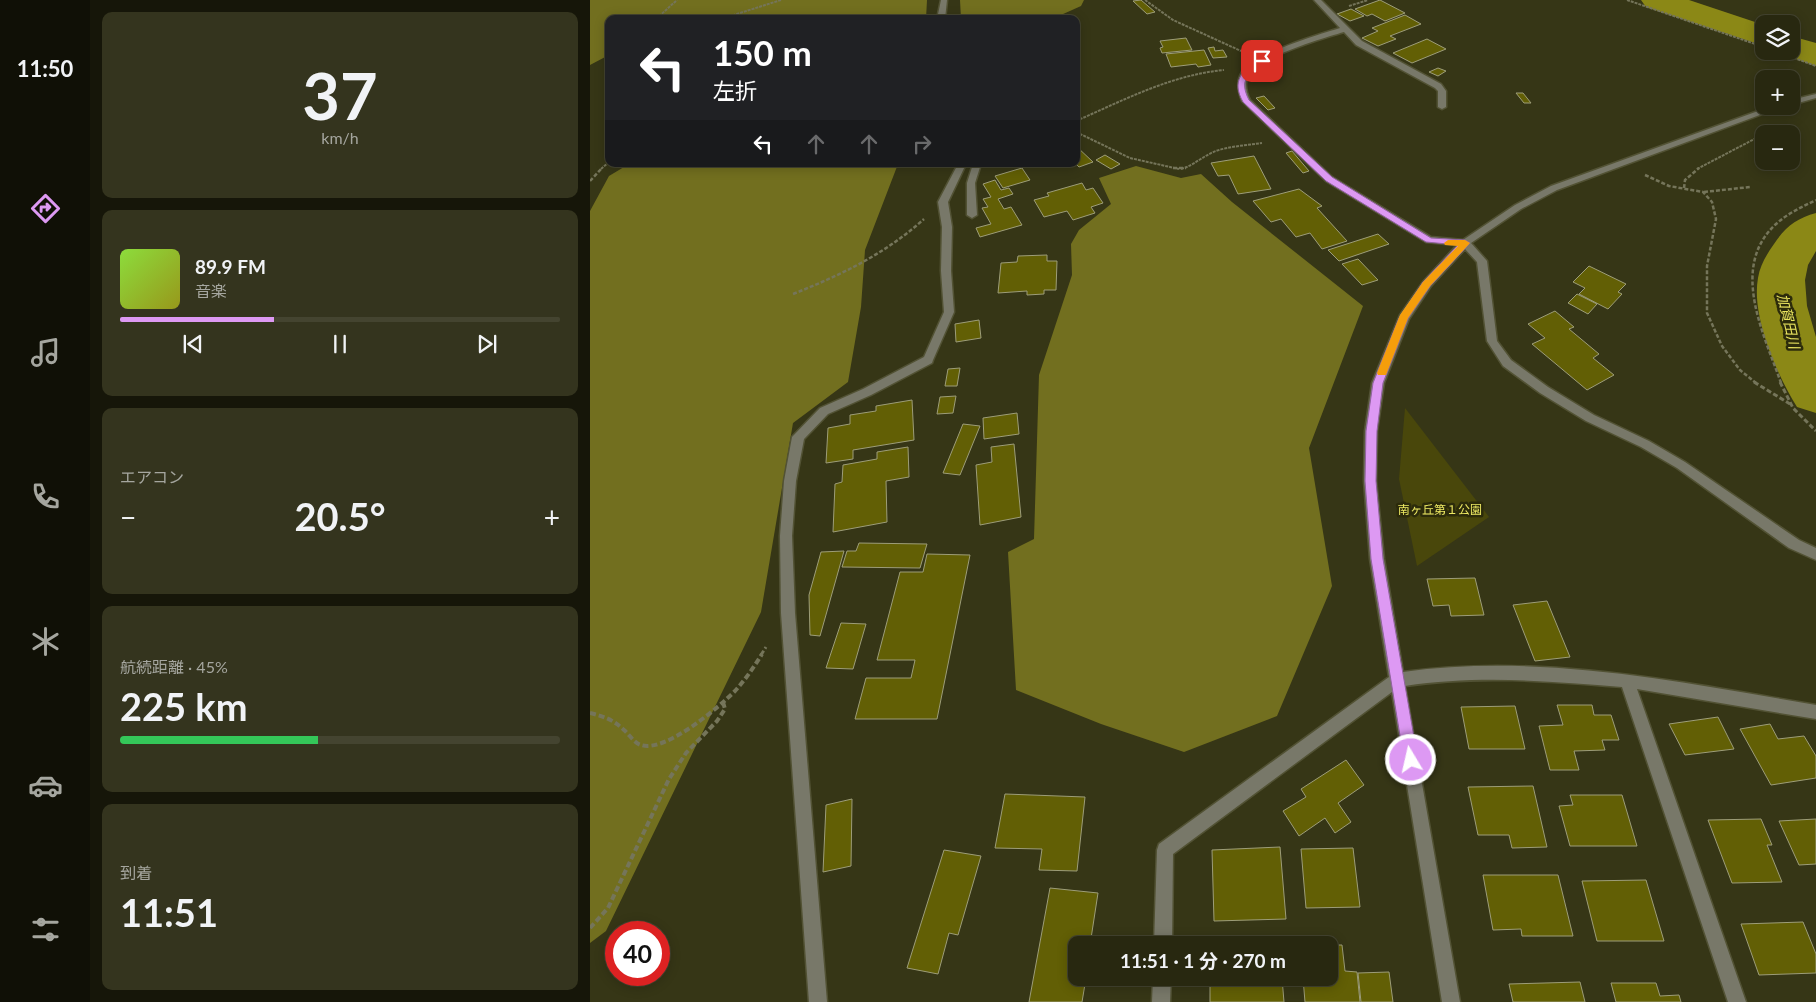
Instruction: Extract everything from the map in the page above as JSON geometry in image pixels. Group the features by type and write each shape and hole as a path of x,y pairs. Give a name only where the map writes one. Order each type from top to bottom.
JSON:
{"street":[{"path":"942,15 944,0"},
{"path":"1317,0 1359,43 1438,86 1442,91 1442,107"},
{"path":"1345,29 1322,35 1262,61 1247,70 1241,92 1246,101 1285,140 1329,179 1429,240 1465,243 1482,261 1492,341 1507,362 1544,390 1590,418 1682,465 1794,544 1816,554"},
{"path":"1800,100 1816,96"},
{"path":"1451,1002 1377,559 1370,481 1371,431 1378,383 1404,318 1427,284 1465,243 1518,207 1554,188 1755,115"},
{"path":"818,1002 788,613 786,536 790,481 798,437 824,411 867,392 928,360 941,334 948,312 946,271 947,227 943,202 960,167"},
{"path":"972,214 971,183 976,167"},
{"path":"1163,936 1165,850 1398,680 1439,674 1519,672 1627,680 1816,712"},
{"path":"1627,680 1737,1002"},
{"path":"1161,1002 1162,986"}],"path":[{"path":"660,15 677,0"},
{"path":"734,15 781,0"},
{"path":"1145,0 1173,20 1262,61"},
{"path":"1627,0 1755,44"},
{"path":"1800,60 1816,66"},
{"path":"1080,119 1141,94 1200,74 1219,70 1247,70"},
{"path":"1684,188 1685,180 1716,157 1752,142 1773,128 1771,119 1766,115"},
{"path":"1080,134 1130,158 1180,169 1192,166 1207,155 1219,150 1285,140"},
{"path":"590,181 598,170 605,165"},
{"path":"1642,174 1670,186 1704,192 1750,187"},
{"path":"1704,192 1712,200 1717,220 1707,265 1706,293 1708,317 1715,335 1749,379 1767,393 1790,404 1816,431"},
{"path":"1790,404 1764,340 1754,300 1753,274 1759,250 1767,235 1780,219 1816,200"},
{"path":"793,294 830,279 884,252 910,232 943,202"},
{"path":"590,713 613,721 641,745 646,746 668,741 698,722 723,702 744,680 788,613"},
{"path":"590,928 608,908 669,780 686,753 726,709 723,702"}],"green space":[{"name":"南ヶ丘第１公園","path":"1405,408 1489,517 1417,566 1399,479"}],"shaded area":[{"path":"590,0 927,0 926,15 605,15 605,57 590,65"},
{"path":"960,0 1084,0 1081,6 1061,15 961,15"},
{"path":"1136,166 1181,178 1201,174 1232,202 1363,306 1309,448 1332,586 1277,716 1184,752 1101,724 1016,690 1008,552 1034,539 1039,375 1072,275 1071,244 1079,230 1111,204 1099,178"},
{"path":"624,167 897,167 865,250 861,307 848,382 793,423 761,612 611,921 605,921 605,932 590,943 590,211 609,176"}],"building":[{"path":"1141,0 1155,12 1147,14 1133,1"},
{"path":"1380,0 1405,13 1385,21 1372,14 1367,16 1355,9"},
{"path":"1351,9 1364,16 1350,21 1337,14"},
{"path":"1405,15 1421,24 1390,36 1396,39 1378,46 1362,38 1378,31 1372,28"},
{"path":"1186,38 1192,50 1162,53 1160,48 1163,47 1160,41"},
{"path":"1427,39 1446,49 1412,63 1393,53"},
{"path":"1214,47 1215,51 1223,50 1227,57 1213,58 1208,48"},
{"path":"1204,50 1211,65 1198,67 1196,64 1171,67 1166,54"},
{"path":"1438,68 1446,71 1438,76 1429,72"},
{"path":"1516,93 1523,93 1531,103 1524,103"},
{"path":"1264,96 1275,108 1268,110 1256,98"},
{"path":"1080,150 1093,162 1080,167"},
{"path":"1292,151 1309,171 1303,173 1286,153"},
{"path":"1105,155 1120,164 1111,169 1096,160"},
{"path":"1254,156 1271,189 1238,194 1229,175 1218,176 1211,163"},
{"path":"1022,168 1030,180 1003,188 995,176"},
{"path":"995,180 1001,190 1009,188 1013,194 998,199 1004,209 1011,207 1022,225 980,237 976,228 991,224 982,208 988,207 983,199 991,197 983,184"},
{"path":"1082,183 1086,190 1093,188 1103,203 1091,207 1095,213 1073,220 1067,211 1044,217 1034,200 1049,196 1047,193"},
{"path":"1299,189 1322,206 1317,208 1347,241 1322,249 1310,233 1296,237 1281,219 1271,222 1253,201"},
{"path":"1378,234 1389,244 1339,261 1328,250"},
{"path":"1047,255 1047,261 1057,261 1056,290 1044,290 1044,294 1027,295 1027,291 998,293 1001,263 1017,262 1018,256"},
{"path":"1358,259 1378,280 1362,285 1342,264"},
{"path":"1589,266 1626,284 1618,292 1622,294 1608,309 1579,294 1585,288 1573,282"},
{"path":"1577,294 1597,304 1588,314 1568,303"},
{"path":"1555,311 1574,327 1569,329 1599,354 1593,358 1614,375 1587,390 1532,344 1545,338 1528,324"},
{"path":"979,320 981,338 956,342 955,324"},
{"path":"960,368 957,386 945,386 948,369"},
{"path":"956,396 953,413 937,414 940,397"},
{"path":"912,400 914,440 853,450 853,459 826,463 828,428 850,424 850,415 876,411 876,406"},
{"path":"1017,413 1019,434 984,439 983,418"},
{"path":"963,424 980,426 960,475 943,473"},
{"path":"1014,444 1021,517 980,525 976,465 992,462 991,447"},
{"path":"908,447 909,477 886,481 887,522 833,532 835,484 842,482 843,465 877,459 877,452"},
{"path":"859,543 927,544 920,568 842,567 847,551 856,551"},
{"path":"844,551 820,636 810,635 809,595 821,552"},
{"path":"927,554 970,555 937,719 855,719 866,678 911,678 915,660 877,660 900,572 923,572"},
{"path":"1475,578 1484,615 1451,616 1449,605 1433,606 1427,579"},
{"path":"1547,601 1570,657 1535,661 1513,605"},
{"path":"841,623 866,624 853,669 826,668"},
{"path":"1557,705 1592,705 1594,715 1611,715 1619,740 1602,740 1605,750 1574,751 1579,770 1550,770 1539,726 1563,725"},
{"path":"1515,706 1525,749 1469,749 1461,707"},
{"path":"1718,717 1734,749 1685,755 1669,724"},
{"path":"1770,724 1778,739 1804,736 1816,756 1816,778 1771,785 1740,729"},
{"path":"1346,760 1364,785 1338,803 1351,822 1335,833 1325,818 1299,836 1283,811 1306,797 1301,789"},
{"path":"1533,786 1547,847 1512,848 1509,835 1478,835 1468,787"},
{"path":"1005,794 1085,797 1077,871 1039,870 1042,849 995,848"},
{"path":"1570,795 1622,795 1637,846 1570,846 1559,806 1573,805"},
{"path":"852,799 851,866 823,872 826,805"},
{"path":"1761,819 1772,845 1767,845 1782,882 1732,883 1708,820"},
{"path":"1816,819 1816,864 1799,865 1779,821"},
{"path":"1280,847 1286,919 1214,921 1212,850"},
{"path":"1353,848 1360,907 1306,908 1301,849"},
{"path":"944,850 981,856 958,935 949,933 938,974 907,968"},
{"path":"1483,875 1558,875 1573,936 1522,936 1521,929 1493,930"},
{"path":"1646,880 1664,941 1597,941 1582,881"},
{"path":"1050,888 1098,893 1091,936 1068,936 1068,986 1085,986 1082,1002 1029,1002"},
{"path":"1803,922 1816,954 1816,973 1759,975 1741,924"},
{"path":"1338,945 1342,945 1345,971 1357,972 1360,1002 1305,1002 1304,986 1338,986"},
{"path":"1389,972 1393,1002 1361,1002 1358,973"},
{"path":"1580,982 1585,1002 1513,1002 1509,984"},
{"path":"1611,983 1656,983 1660,996 1679,995 1681,1002 1616,1002"},
{"path":"1210,986 1283,986 1284,1002 1210,1002"}],"waterway":[{"name":"加賀田川","path":"1657,0 1755,33"},
{"name":"加賀田川","path":"1800,49 1816,55"},
{"name":"加賀田川","path":"1816,227 1798,243 1788,257 1781,280 1783,306 1791,339 1803,370 1816,393"}],"slow traffic":[{"path":"1382,373 1404,318 1427,284 1465,243 1448,243"}],"route":[{"path":"1262,61 1247,70 1241,92 1246,101 1314,166 1329,179 1429,240 1439,243 1465,243 1427,284 1404,318 1378,383 1371,431 1370,481 1377,559 1411,760"}]}
